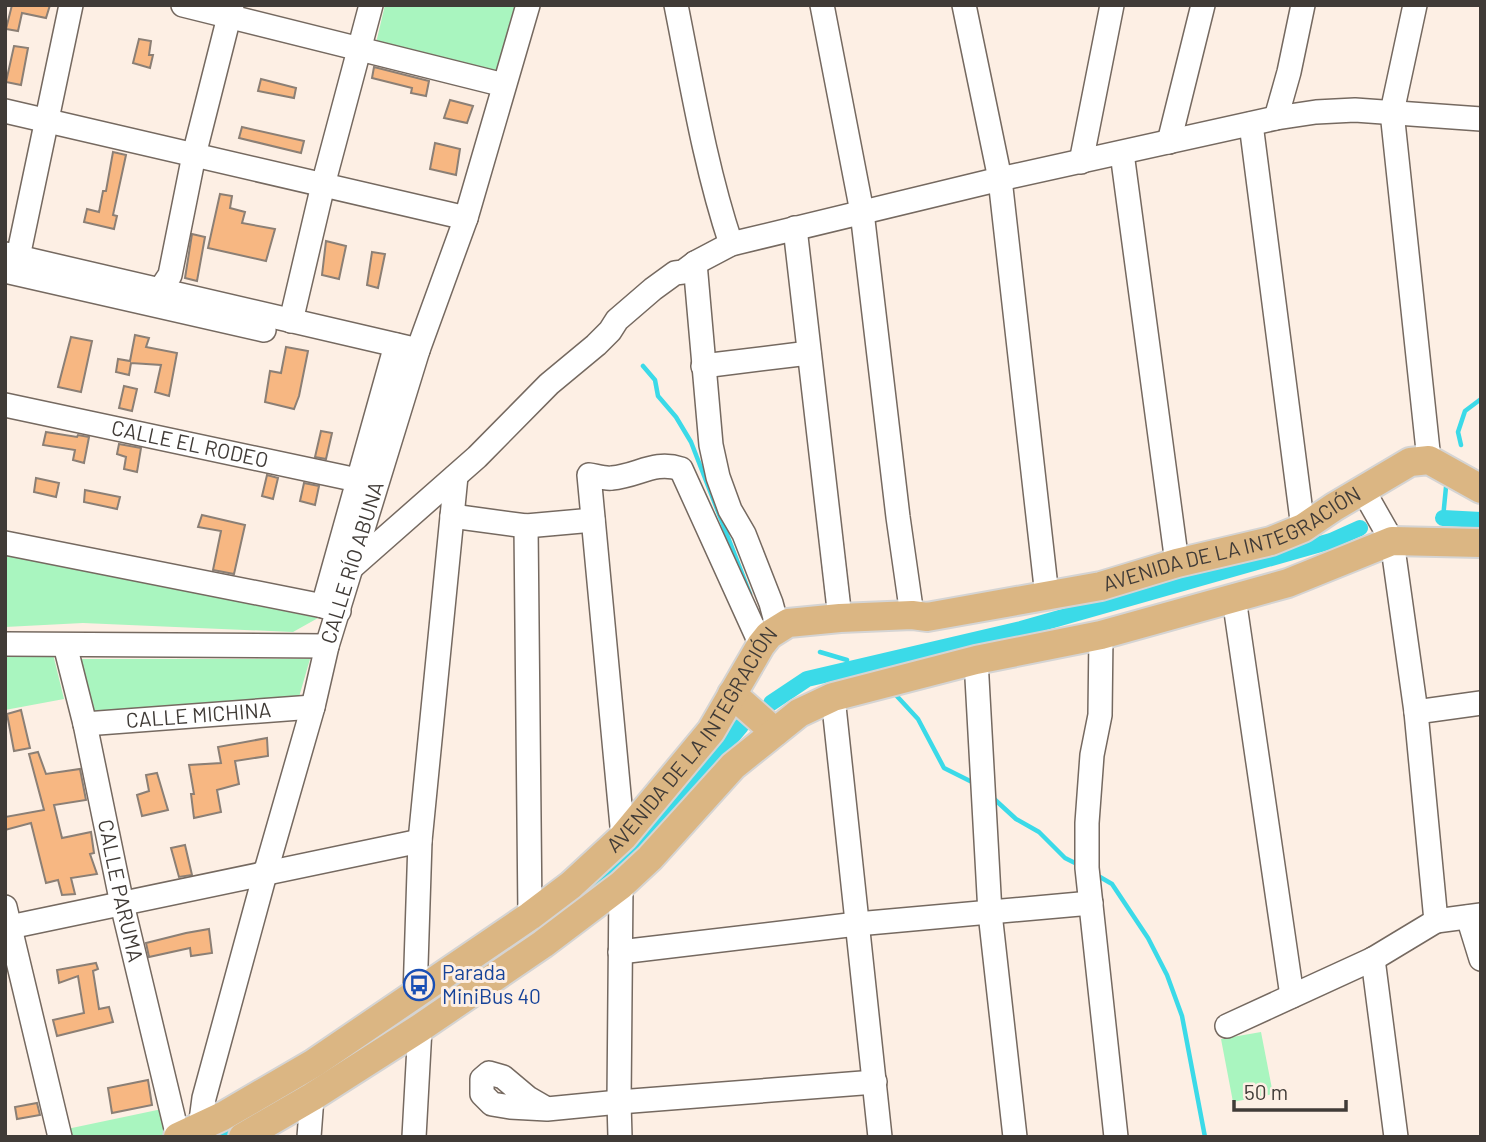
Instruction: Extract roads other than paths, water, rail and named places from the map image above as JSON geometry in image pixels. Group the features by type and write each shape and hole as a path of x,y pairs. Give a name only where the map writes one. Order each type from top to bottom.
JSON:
{"main road":[{"path":"1429,460 1481,489"},
{"name":"AVENIDA DE LA INTEGRACIÓN","path":"189,1132 223,1116 314,1063 415,996 570,886 623,837 710,731 769,637 788,623 840,618 912,615 927,617 1101,586 1177,563 1271,541 1303,528 1334,506 1410,462 1429,460"},
{"name":"AVENIDA DE LA INTEGRACIÓN","path":"243,1137 312,1097 420,1028 543,944 621,885 650,858 733,766 799,713 833,697 976,660 1101,635 1288,583 1392,541 1481,543"},
{"path":"732,694 775,732"}],"street":[{"path":"71,5 46,121 9,261 405,354"},
{"path":"183,5 231,11 359,50 504,85"},
{"path":"291,321 323,185 371,5"},
{"name":"CALLE RÍO ABUNA","path":"189,1132 204,1098 313,707 327,646 331,609 352,567 367,483 405,354 466,218 528,5"},
{"path":"676,5 703,145 731,244"},
{"path":"822,5 862,212 912,615"},
{"path":"964,5 1000,179 1047,596"},
{"path":"1169,142 1203,5"},
{"path":"1276,118 1303,5"},
{"path":"1415,5 1392,112 1429,460"},
{"path":"151,296 170,275 194,155 231,11"},
{"path":"1081,162 1107,12"},
{"path":"352,567 477,457 550,384 596,345 617,320 653,289 675,273 683,272 731,244 1000,179 1276,118 1355,110 1481,119"},
{"path":"5,111 466,218"},
{"path":"1251,124 1303,528"},
{"path":"1122,153 1177,563"},
{"path":"795,228 840,618"},
{"path":"695,263 711,445 718,477 730,510 749,545 771,603 769,637"},
{"path":"151,296 291,321 405,354"},
{"path":"703,366 809,353"},
{"name":"CALLE EL RODEO","path":"5,405 367,483"},
{"path":"623,837 589,475 612,478 657,466 681,469 769,637"},
{"path":"415,996 420,841 456,476"},
{"path":"5,543 331,609 367,483"},
{"path":"1363,490 1392,541 1416,712 1436,921"},
{"path":"452,516 526,526 593,520"},
{"path":"526,526 530,916"},
{"path":"1234,598 1292,996"},
{"path":"1101,635 1100,715 1092,755 1087,868 1116,1137"},
{"path":"5,644 327,646"},
{"name":"CALLE PARUMA","path":"65,645 85,724 122,904 189,1132"},
{"path":"976,660 990,913 1015,1137"},
{"path":"833,697 880,1137"},
{"path":"1416,712 1481,703"},
{"name":"CALLE MICHINA","path":"85,724 313,707"},
{"path":"60,1137 7,921 122,904 420,841"},
{"path":"620,1137 621,885"},
{"path":"620,952 858,924 1091,903"},
{"path":"1227,1026 1373,960 1436,921 1475,916 1481,959"},
{"path":"1373,960 1396,1137"},
{"path":"414,1137 420,1028"},
{"path":"547,1110 875,1082"},
{"path":"309,1137 312,1097"}],"waterway":[{"path":"643,366 655,380 658,396 676,417 691,442 750,594"},
{"path":"1461,445 1458,432 1465,411 1481,399"},
{"path":"1443,518 1446,487"},
{"path":"1443,518 1481,520"},
{"path":"771,703 807,679 1021,629 1331,541 1360,528"},
{"path":"820,652 847,660"},
{"path":"894,693 918,719 944,768 974,783"},
{"path":"415,1011 523,940 597,881 655,828 741,726"},
{"path":"992,797 1016,819 1039,832 1065,858 1075,863"},
{"path":"1100,877 1112,884 1148,938 1167,975 1182,1016 1205,1137"},
{"path":"335,1067 379,1034"},
{"path":"215,1137 251,1119"}],"place":[{"name":"Parada MiniBus 40","path":"419,985"}]}
